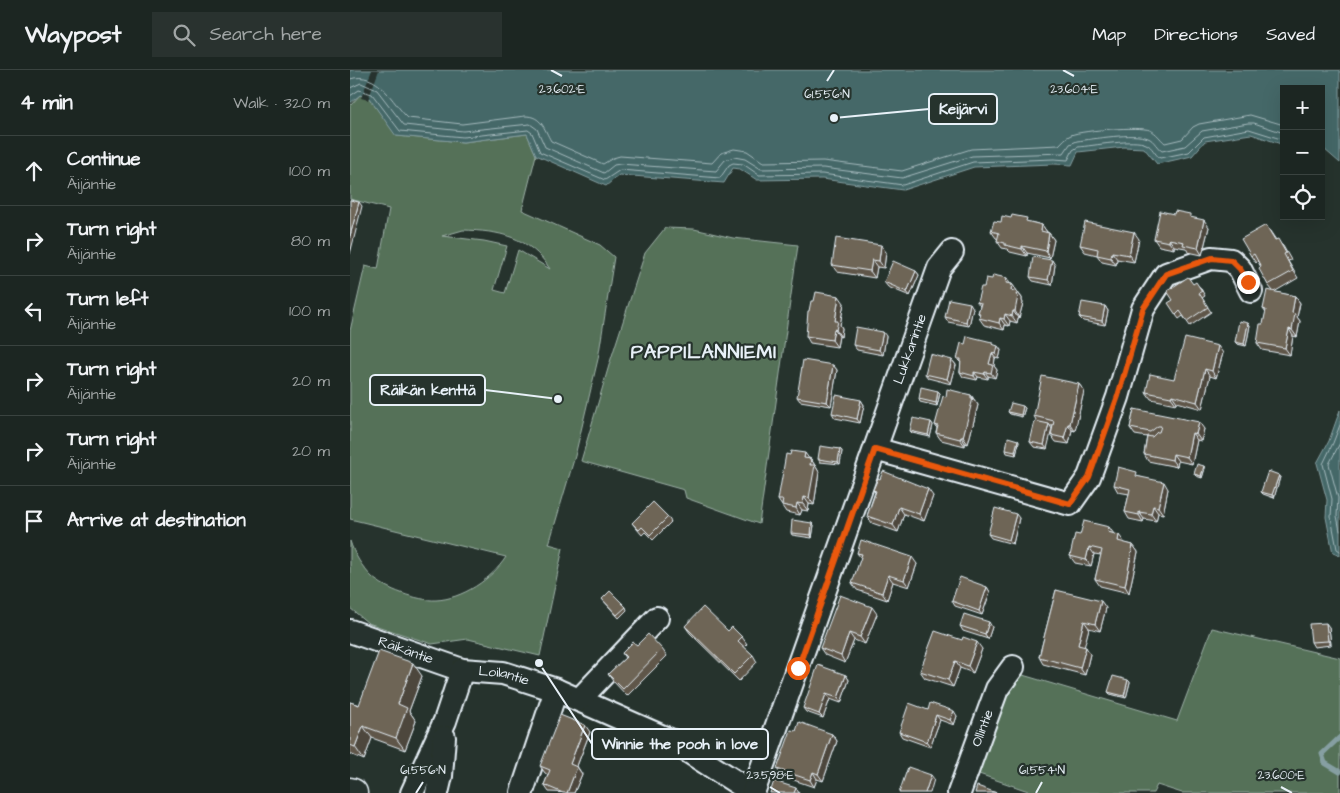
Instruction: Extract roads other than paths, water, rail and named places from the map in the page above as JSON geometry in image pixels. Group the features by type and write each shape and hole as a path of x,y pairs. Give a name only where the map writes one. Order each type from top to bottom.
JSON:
{"street":[{"name":"Lukkarintie","path":"753,793 939,268 952,252"},
{"path":"875,449 1070,504 1089,477 1118,396 1143,309 1166,274 1212,258 1231,260 1240,269 1251,291"},
{"path":"579,700 657,618"},
{"name":"Räikäntie","path":"350,631 462,670"},
{"name":"Ollintie","path":"958,793 997,689 1013,668"},
{"name":"Loilantie","path":"412,793 445,721 462,670 503,672 556,690 672,741 753,793"},
{"path":"522,792 556,690"},
{"name":"Loilantie","path":"437,793 441,776 445,721"}],"water":[{"path":"350,70 1340,70 1340,163 1325,150 1325,85 1280,85 1280,144 1251,134 1205,141 1192,156 1157,164 1144,148 1124,147 1078,152 1072,165 974,167 903,190 822,179 757,180 740,169 733,168 724,183 619,175 606,186 536,155 527,134 463,142 396,136 369,98 360,95 350,103"},
{"path":"1340,410 1340,556 1333,553 1326,517 1327,500 1317,463 1329,441"}],"waterway":[{"path":"1340,737 1322,754 1325,763 1340,772"}],"place":[{"name":"Keijärvi","path":"834,118"},
{"name":"Räikän kenttä","path":"558,399"},
{"name":"Winnie the pooh in love","path":"539,663"}],"district":[{"name":"PAPPILANNIEMI","path":"704,352"}]}
